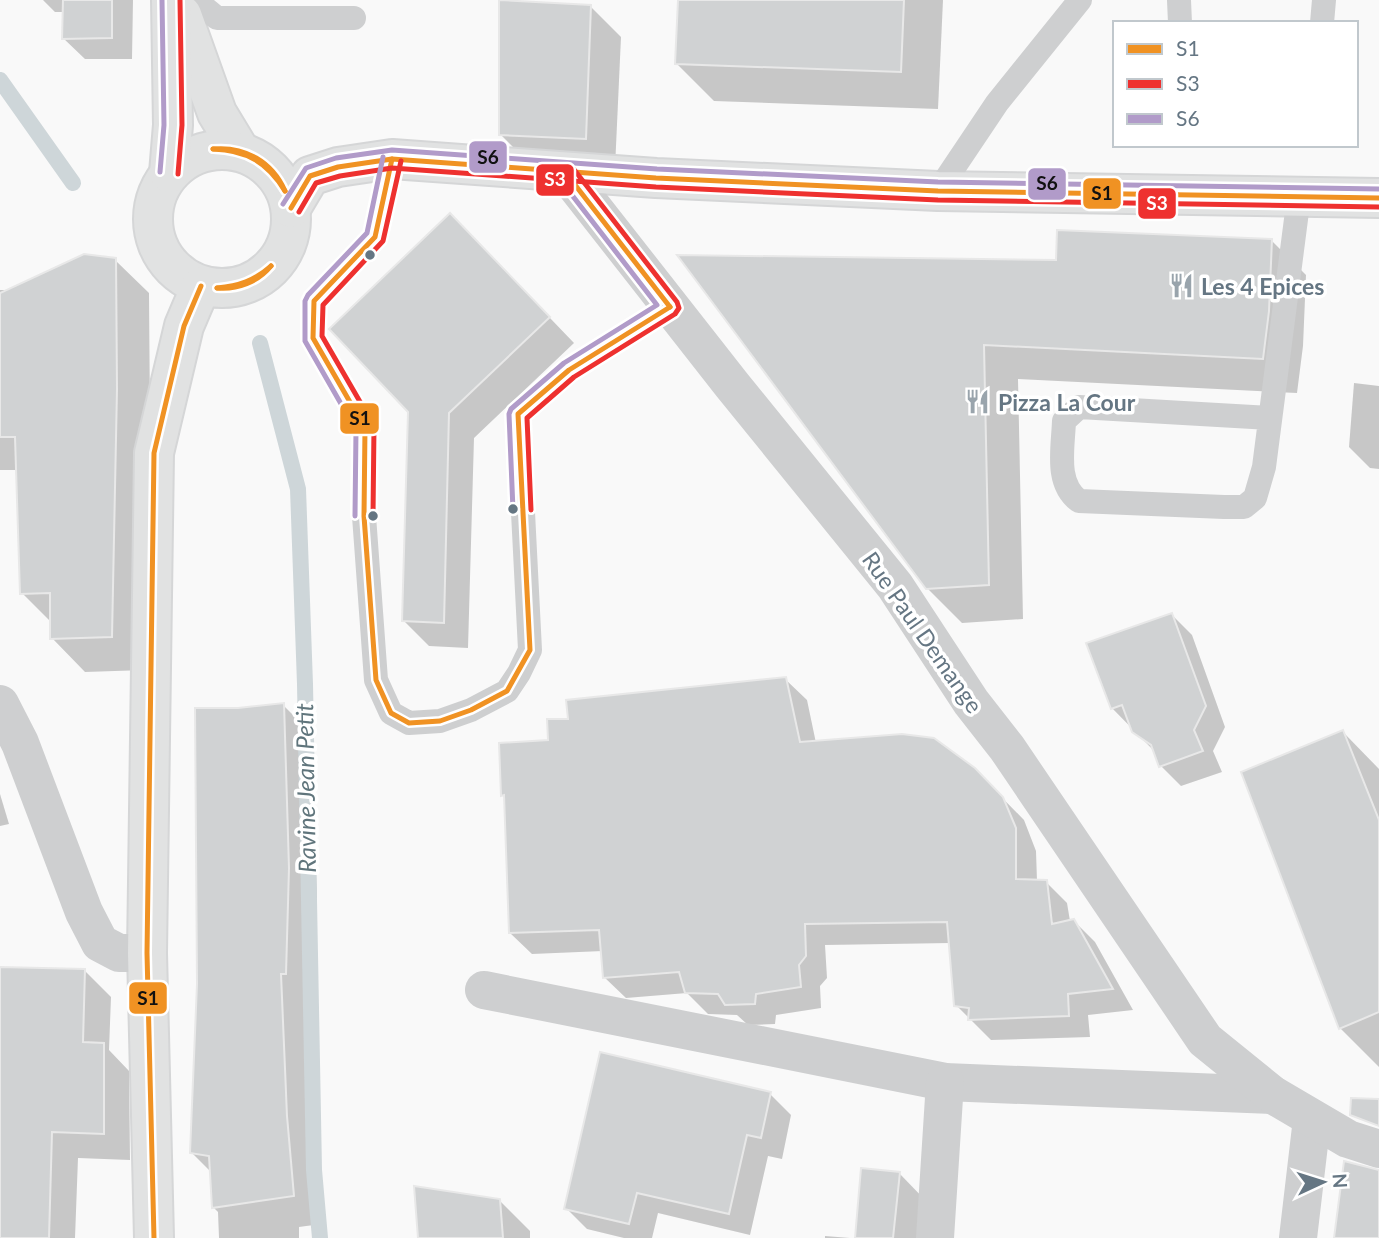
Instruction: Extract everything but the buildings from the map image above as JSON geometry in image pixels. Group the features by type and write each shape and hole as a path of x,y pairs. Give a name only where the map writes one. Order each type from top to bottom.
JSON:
{"main road":[{"path":"169,173 173,125 171,0"},
{"path":"177,0 217,113 240,151"},
{"path":"215,149 240,151 265,163 282,183 291,208 291,228 286,248 274,265 259,278 241,286 221,289 201,286 181,275 164,258 155,238 153,215 157,192 169,173 190,157 215,149"},
{"path":"291,208 310,176 338,167 392,159 565,172 938,191 1379,198"},
{"path":"154,1238 147,953 154,453 184,326 201,286"}],"street":[{"name":"Rue Paul Demange","path":"565,172 895,586 971,702 1007,748 1205,1040 1273,1095 1348,1139 1379,1149"},
{"path":"0,704 20,743 84,912 100,943 119,953 147,953"},
{"name":"Rue Paul Demange","path":"484,990 945,1083 1273,1095"},
{"path":"935,1238 945,1083"},
{"path":"1298,1238 1312,1119"}],"lane":[{"path":"195,0 217,18 354,18"},
{"path":"938,191 997,103 1080,0"},
{"path":"1179,0 1180,21"},
{"path":"1322,21 1324,0"},
{"path":"392,159 375,237 314,301 313,338 365,428 364,516 376,680 391,713 409,723 440,721 471,710 507,691 530,650 518,414 569,370 670,307"},
{"path":"1270,418 1079,407 1063,421 1063,481 1069,494 1079,501 1244,507 1255,498 1264,467 1299,196"}],"waterway":[{"name":"Ravine Jean Petit","path":"0,80 73,183"},
{"name":"Ravine Jean Petit","path":"260,343 298,489 305,684 314,1170 320,1238"}],"transit line":[{"name":"S6","path":"160,172 164,125 162,0"},
{"name":"S3","path":"178,174 182,125 180,0"},
{"name":"S1","path":"213,149 236,150 256,158 273,172 285,191"},
{"name":"S1","path":"213,149 236,152 255,160 271,173 285,191"},
{"name":"S6","path":"283,204 306,168 336,158 392,150 657,169 938,182 1379,189"},
{"name":"S6","path":"355,516 356,430 305,341 305,301 367,233 383,157"},
{"name":"S1","path":"392,159 375,237 314,301 313,338 365,428 364,516 376,680 391,713 409,723 440,721 471,710 507,691 530,650 518,414 569,370 670,307"},
{"name":"S1","path":"291,208 310,176 338,167 392,159 656,178 938,191 1379,198"},
{"name":"S3","path":"373,516 374,426 322,336 323,305 383,241 401,161"},
{"name":"S3","path":"531,510 527,418 574,377 675,314 679,308 572,167"},
{"name":"S3","path":"299,212 316,183 340,176 392,168 656,187 938,200 1379,207"},
{"name":"S1","path":"565,172 670,307"},
{"name":"S6","path":"513,510 511,409 564,363 657,305 558,177"},
{"name":"S1","path":"217,288 247,284 271,266"},
{"name":"S1","path":"217,288 246,282 271,266"},
{"name":"S1","path":"154,1238 147,953 154,453 184,326 201,286"}],"place":[{"name":"Les 4 Epices","path":"1181,286"},
{"name":"Pizza La Cour","path":"978,402"}]}
